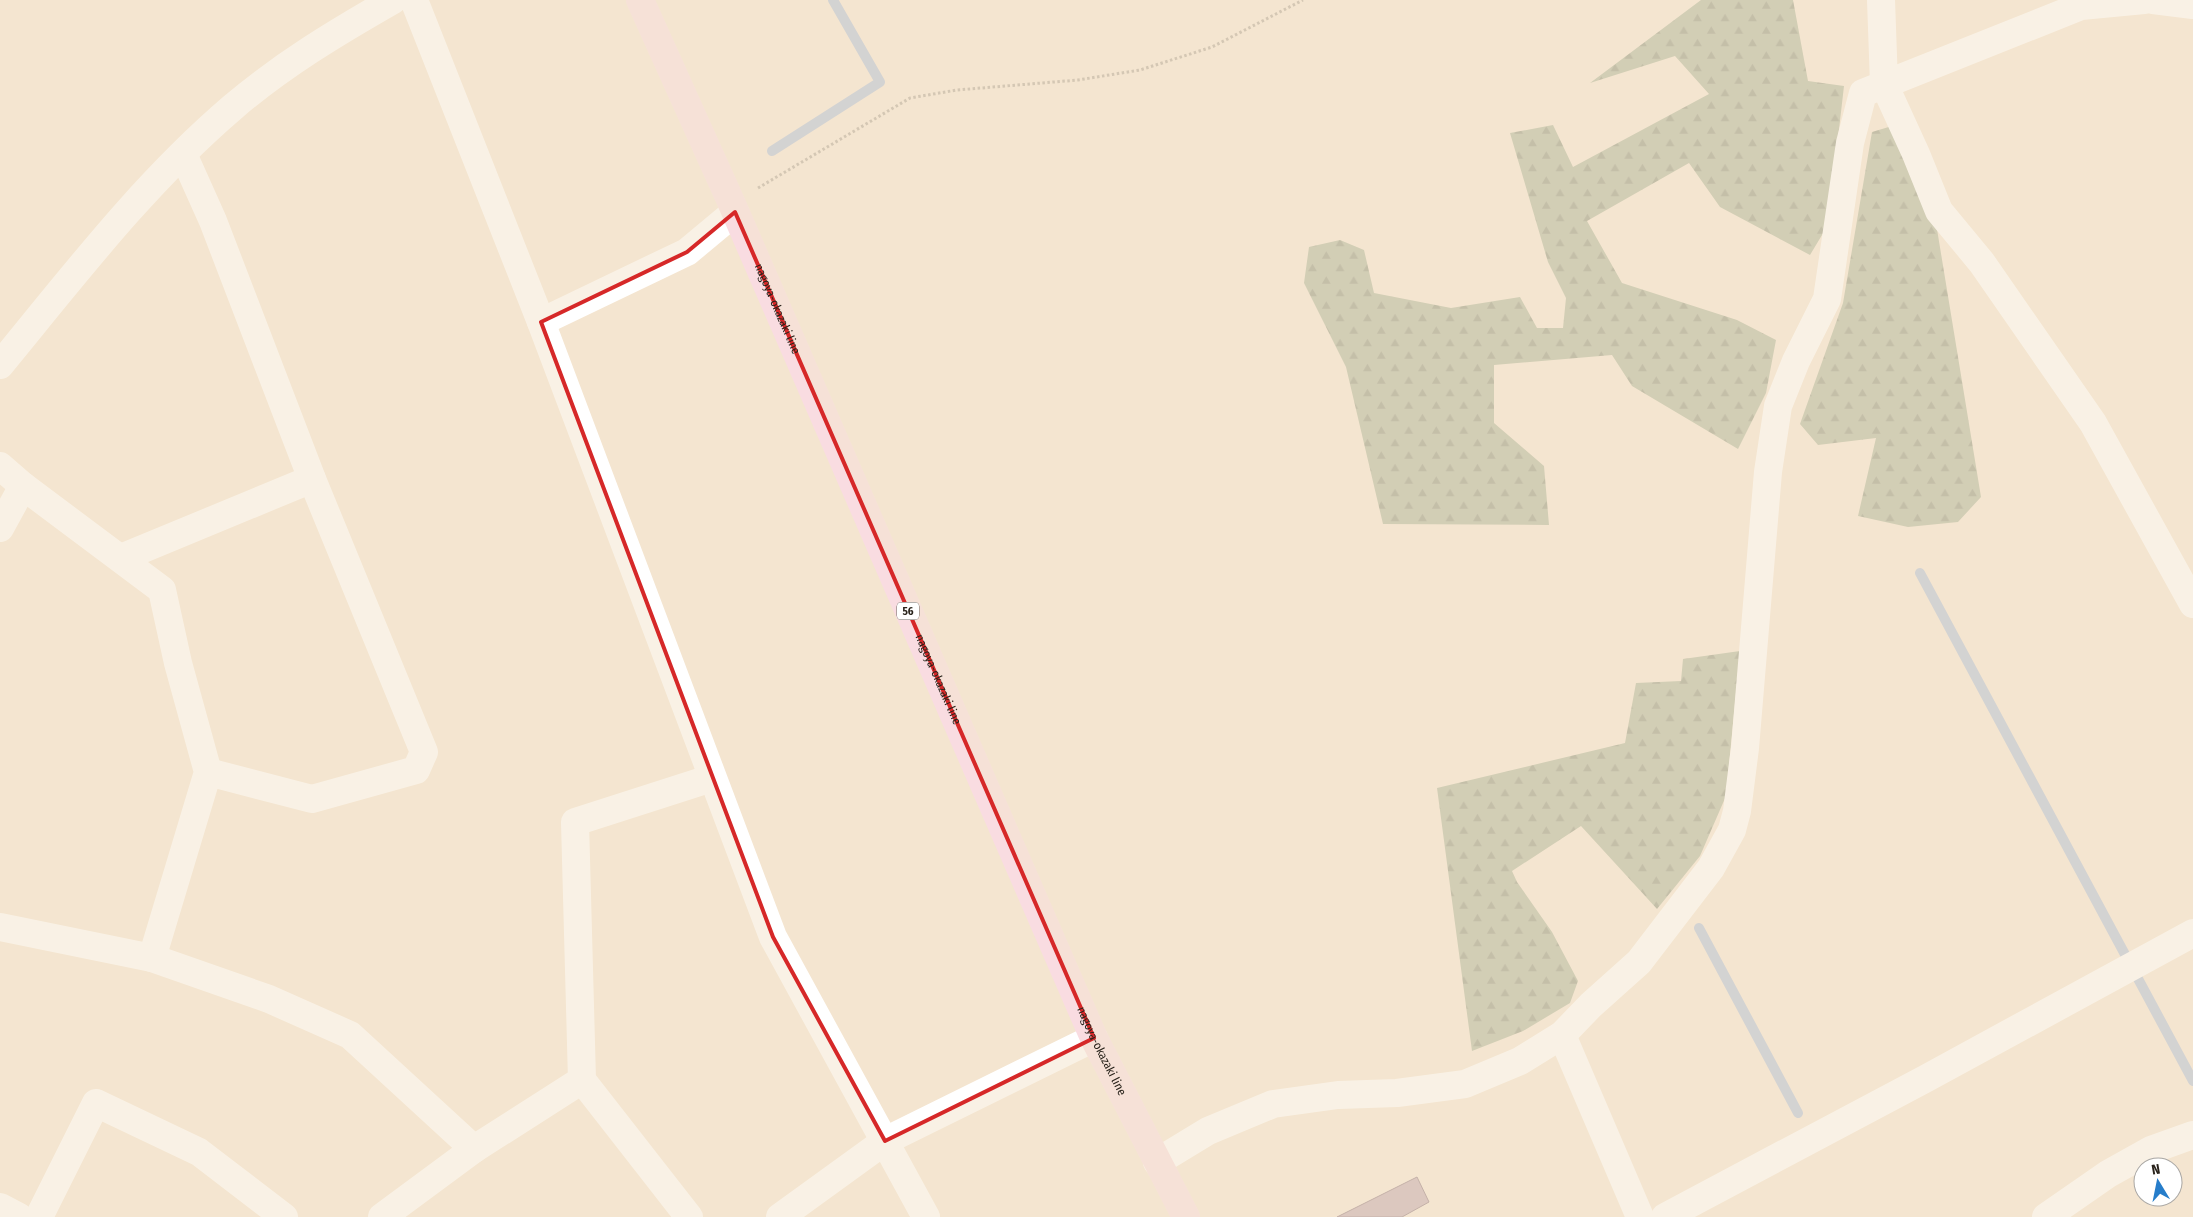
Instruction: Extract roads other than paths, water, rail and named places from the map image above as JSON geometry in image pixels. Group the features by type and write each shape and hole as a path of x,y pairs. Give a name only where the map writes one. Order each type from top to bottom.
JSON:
{"main road":[{"name":"nagoya-okazaki line","path":"640,0 734,208 1094,1038 1156,1162 1186,1217"}],"street":[{"path":"0,365 98,244 183,154 234,107 275,75 336,33 393,0"},
{"path":"414,0 541,322 773,937 926,1217"},
{"path":"1880,0 1884,84 1939,211 1982,263 2093,424 2193,604"},
{"path":"1156,1162 1208,1131 1273,1104 1338,1095 1398,1093 1465,1084 1520,1061 1562,1035 1591,1005 1639,962 1711,868 1732,830 1737,811 1745,748 1761,540 1768,472 1778,406 1796,361 1826,299 1850,143 1863,93 2081,6 2144,0"},
{"path":"2153,0 2193,5"},
{"path":"183,154 213,221 312,479 424,752 416,770 312,799 208,772"},
{"path":"541,322 687,252 734,208"},
{"path":"0,466 23,486 162,590 178,662 208,772 152,958"},
{"path":"121,558 312,479"},
{"path":"0,528 23,486"},
{"path":"689,1217 582,1080 575,822 712,778"},
{"path":"0,927 152,958 269,999 350,1035 474,1149"},
{"path":"1665,1217 1925,1079 2193,933"},
{"path":"1562,1035 1640,1217"},
{"path":"780,1217 885,1141 1094,1038"},
{"path":"382,1217 474,1149 582,1080"},
{"path":"39,1217 96,1103 199,1152 284,1217"},
{"path":"2046,1217 2108,1174 2142,1155 2193,1135"},
{"path":"0,1207 19,1217"}],"waterway":[{"path":"772,151 880,82 833,0"},
{"path":"1920,573 2193,1081"},
{"path":"1699,928 1798,1113"}]}
